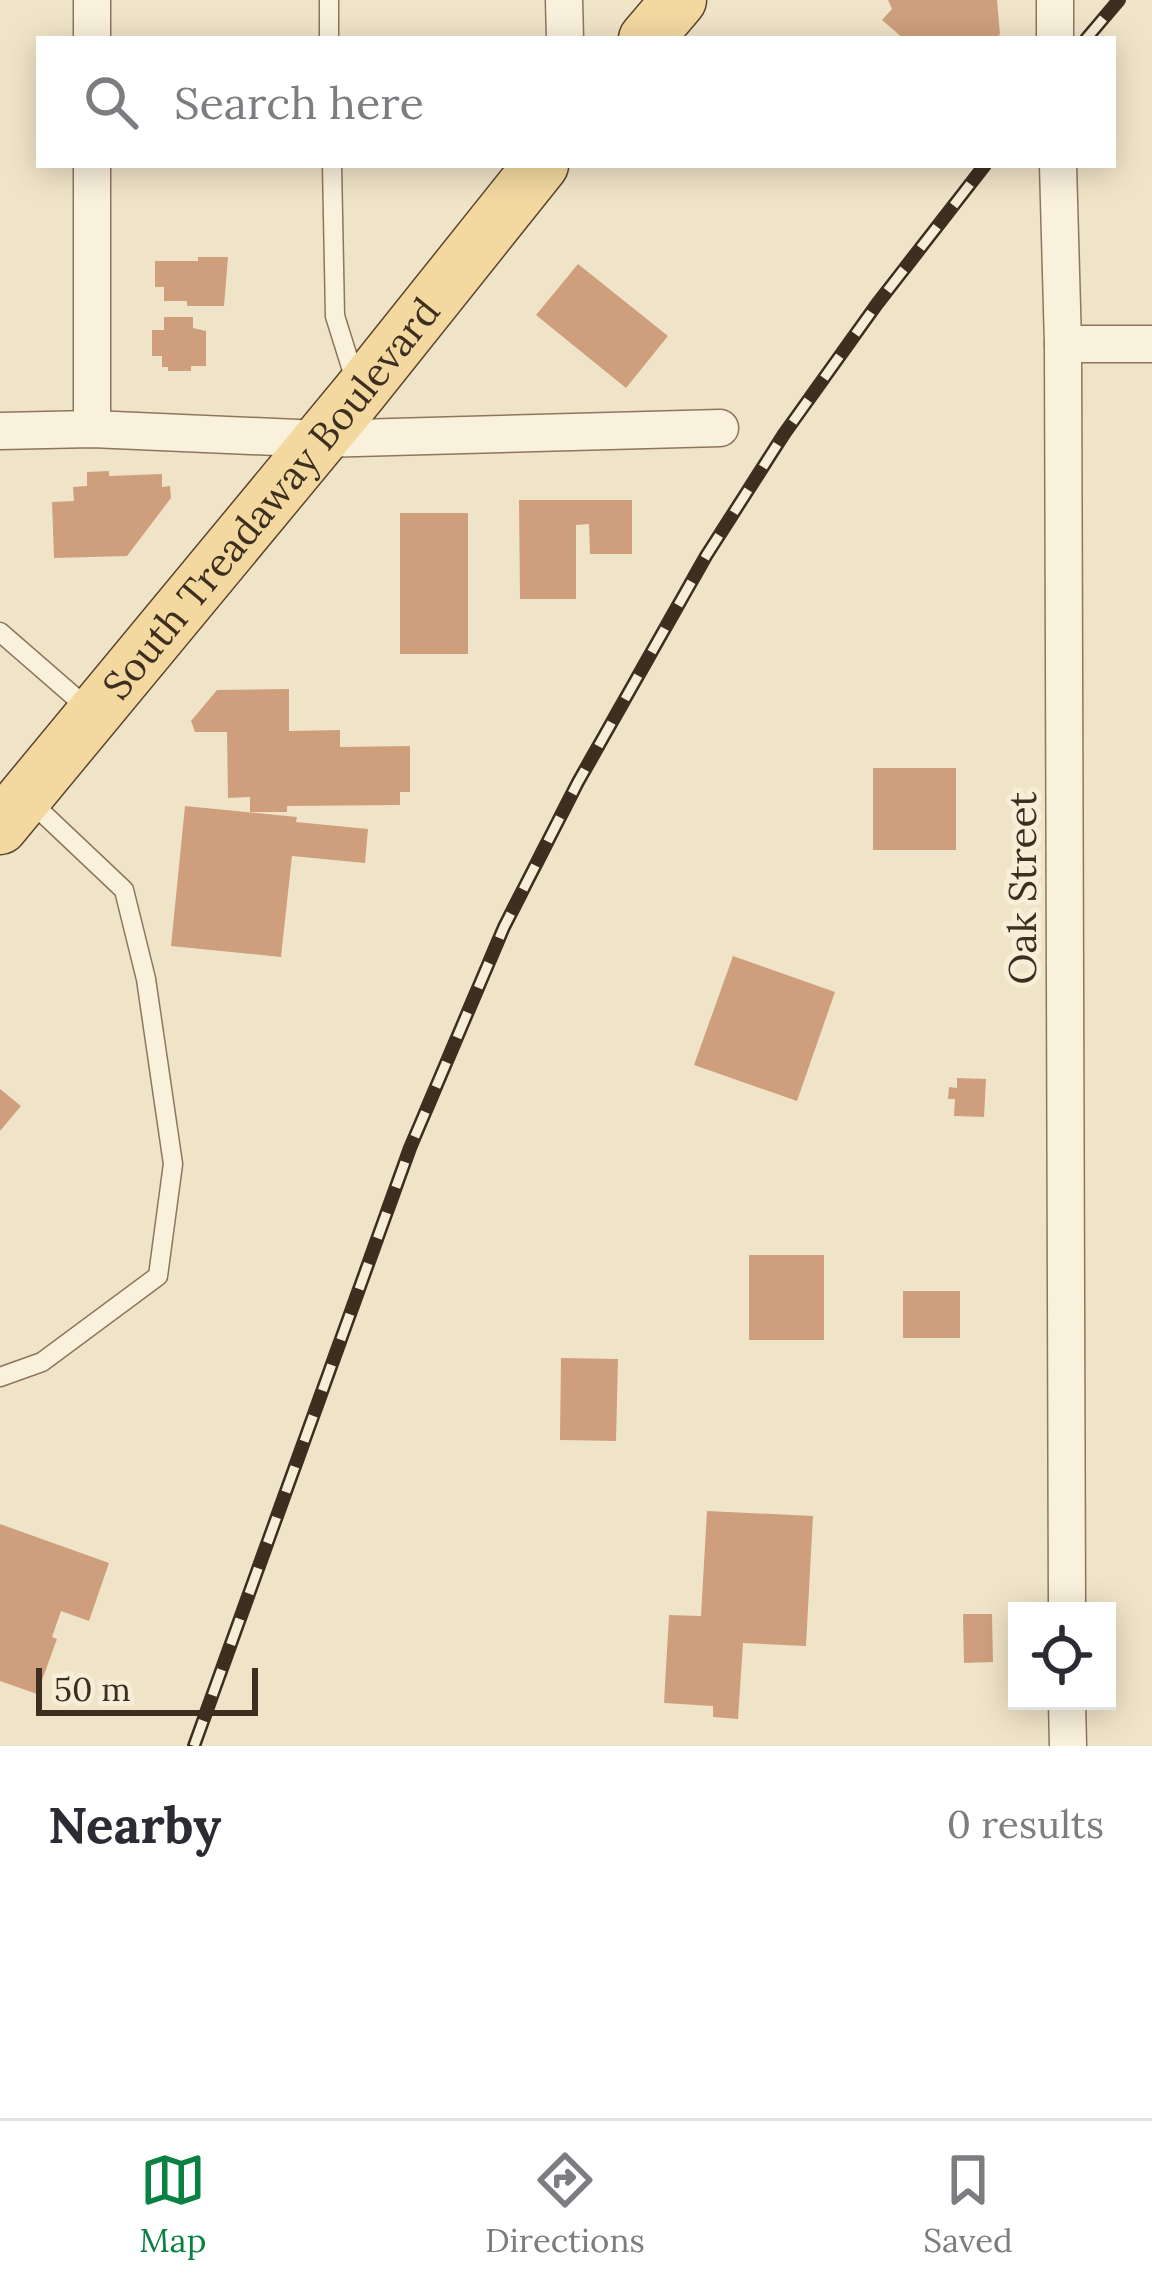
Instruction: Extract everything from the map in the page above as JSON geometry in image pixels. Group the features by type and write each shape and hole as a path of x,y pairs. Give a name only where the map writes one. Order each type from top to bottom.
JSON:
{"main road":[{"path":"649,36 679,0"},
{"name":"South Treadaway Boulevard","path":"13,812 540,168"}],"street":[{"path":"92,0 92,36"},
{"path":"565,0 565,36"},
{"path":"1055,0 1055,36"},
{"path":"92,168 92,429"},
{"name":"Oak Street","path":"1058,168 1063,344 1067,1602"},
{"path":"1063,344 1152,344"},
{"path":"0,430 320,439 720,428"},
{"path":"1067,1710 1068,1746"}],"lane":[{"path":"329,0 329,36"},
{"path":"332,168 334,316 359,394"},
{"path":"3,641 94,714"},
{"path":"0,1376 42,1362 158,1276 173,1164 146,979 124,890 13,812"}],"building":[{"path":"888,0 997,0 1000,34 901,36 882,20 892,9"},
{"path":"198,257 228,257 224,306 164,301 164,287 155,287 155,261 198,261"},
{"path":"578,264 668,336 626,388 536,315"},
{"path":"164,317 193,317 193,328 206,331 206,366 168,371 162,367 162,356 152,356 152,330 164,330"},
{"path":"109,471 109,476 162,474 162,487 170,486 171,498 127,556 54,558 52,502 74,501 73,487 87,486 87,472"},
{"path":"519,500 632,500 632,554 590,554 589,524 576,525 576,599 520,599"},
{"path":"400,513 468,513 468,654 400,654"},
{"path":"289,689 289,731 340,730 340,747 410,746 410,792 400,792 400,805 287,806 287,812 250,812 250,797 228,798 227,732 195,732 191,721 217,690"},
{"path":"873,768 956,768 956,850 873,850"},
{"path":"185,806 368,829 365,863 292,856 281,957 171,946"},
{"path":"733,956 835,992 797,1101 694,1065"},
{"path":"957,1078 986,1079 984,1117 954,1116 955,1099 948,1099 949,1087 957,1088"},
{"path":"0,1089 21,1106 0,1131"},
{"path":"749,1255 824,1255 824,1340 749,1340"},
{"path":"903,1291 960,1291 960,1338 903,1338"},
{"path":"561,1358 618,1359 616,1441 560,1440"},
{"path":"707,1511 813,1516 806,1646 743,1643 738,1719 713,1717 713,1706 664,1703 669,1615 701,1616"},
{"path":"0,1524 109,1563 89,1621 61,1611 52,1637 57,1639 37,1694 0,1681"},
{"path":"963,1614 992,1614 993,1662 964,1663"}],"railway":[{"path":"1089,36 1119,0"},
{"path":"194,1746 410,1148 504,927 578,782 706,556 784,434 983,168"}]}
